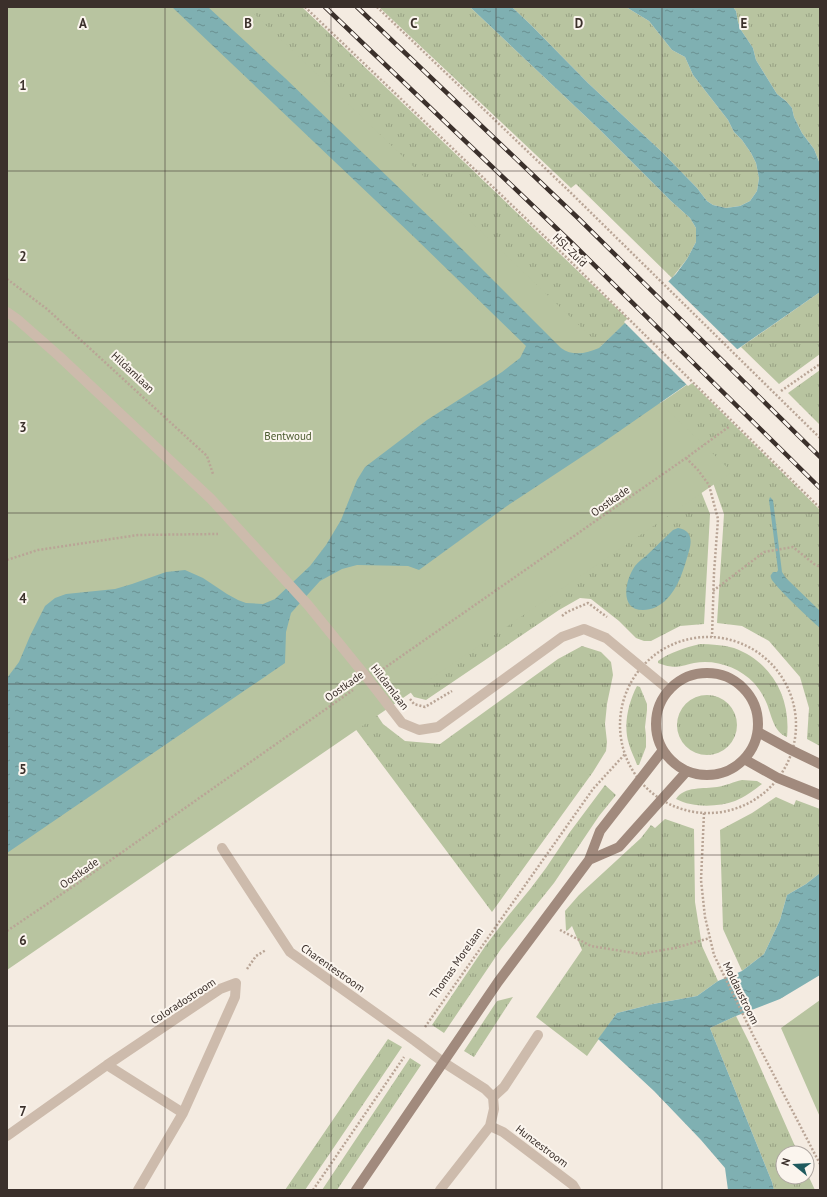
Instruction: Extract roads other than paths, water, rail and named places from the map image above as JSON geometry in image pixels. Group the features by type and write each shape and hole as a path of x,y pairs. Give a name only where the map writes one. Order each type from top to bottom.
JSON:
{"street":[{"name":"Hildamlaan","path":"7,312 60,356 211,499 308,605 402,723 419,730 438,727 562,637 584,629 606,638 669,690"},
{"path":"705,673 724,676 734,680 742,686 754,702 757,712 758,732 750,751 744,759 731,769 717,774 702,775 687,771 678,766 669,758 658,740 656,730 659,708 663,698 669,690 685,678 695,674 705,673"},
{"path":"758,732 820,764"},
{"path":"356,1190 498,982 589,860 600,831 663,750"},
{"path":"744,759 794,785 820,795"},
{"path":"589,860 619,847 687,771"},
{"name":"Charentestroom","path":"222,848 290,952 443,1062"},
{"name":"Coloradostroom","path":"7,1136 107,1065 220,989 236,983 235,997 183,1113"},
{"path":"493,1097 504,1087 538,1035"},
{"path":"440,1190 490,1126 494,1109 493,1097 485,1089 443,1062"},
{"path":"107,1065 183,1113 138,1190"},
{"name":"Hunzestroom","path":"490,1126 510,1137 573,1185 576,1190"}],"water":[{"path":"172,7 208,7 285,78 444,231 561,348 570,352 585,353 599,348 676,274 687,259 696,242 696,228 690,218 600,130 470,7 512,7 588,83 662,152 697,188 707,201 713,205 726,208 740,206 750,201 757,191 759,178 756,163 742,140 734,132 728,120 693,75 685,57 672,50 649,21 626,7 733,7 736,11 741,30 753,48 756,60 777,94 792,108 794,117 802,133 814,149 820,164 820,292 598,446 507,506 419,570 408,566 357,565 342,569 320,581 291,613 286,632 285,663 7,853 7,678 19,662 45,606 55,598 66,594 115,589 166,572 185,570 203,578 227,594 246,603 263,604 275,599 310,566 326,545 341,520 357,480 365,467 427,420 502,372 520,358 526,346 414,237"},
{"path":"770,497 773,500 782,572 786,578 820,611 820,628 785,595 771,578 773,572 777,572 778,570 769,500"},
{"path":"678,528 686,531 690,536 691,543 680,578 674,590 665,601 658,606 646,610 635,609 627,600 626,593 631,572 639,562 673,530"},
{"path":"820,873 820,975 780,999 710,1028 774,1190 728,1190 725,1168 701,1140 654,1091 598,1039 617,1013 653,1004 697,996 718,981 742,971 764,954 780,920 787,895 806,884"}],"railway":[{"path":"325,7 574,245 820,488"},
{"path":"357,7 579,219 820,457"}],"park label":[{"name":"Bentwoud","path":"288,436"}]}
